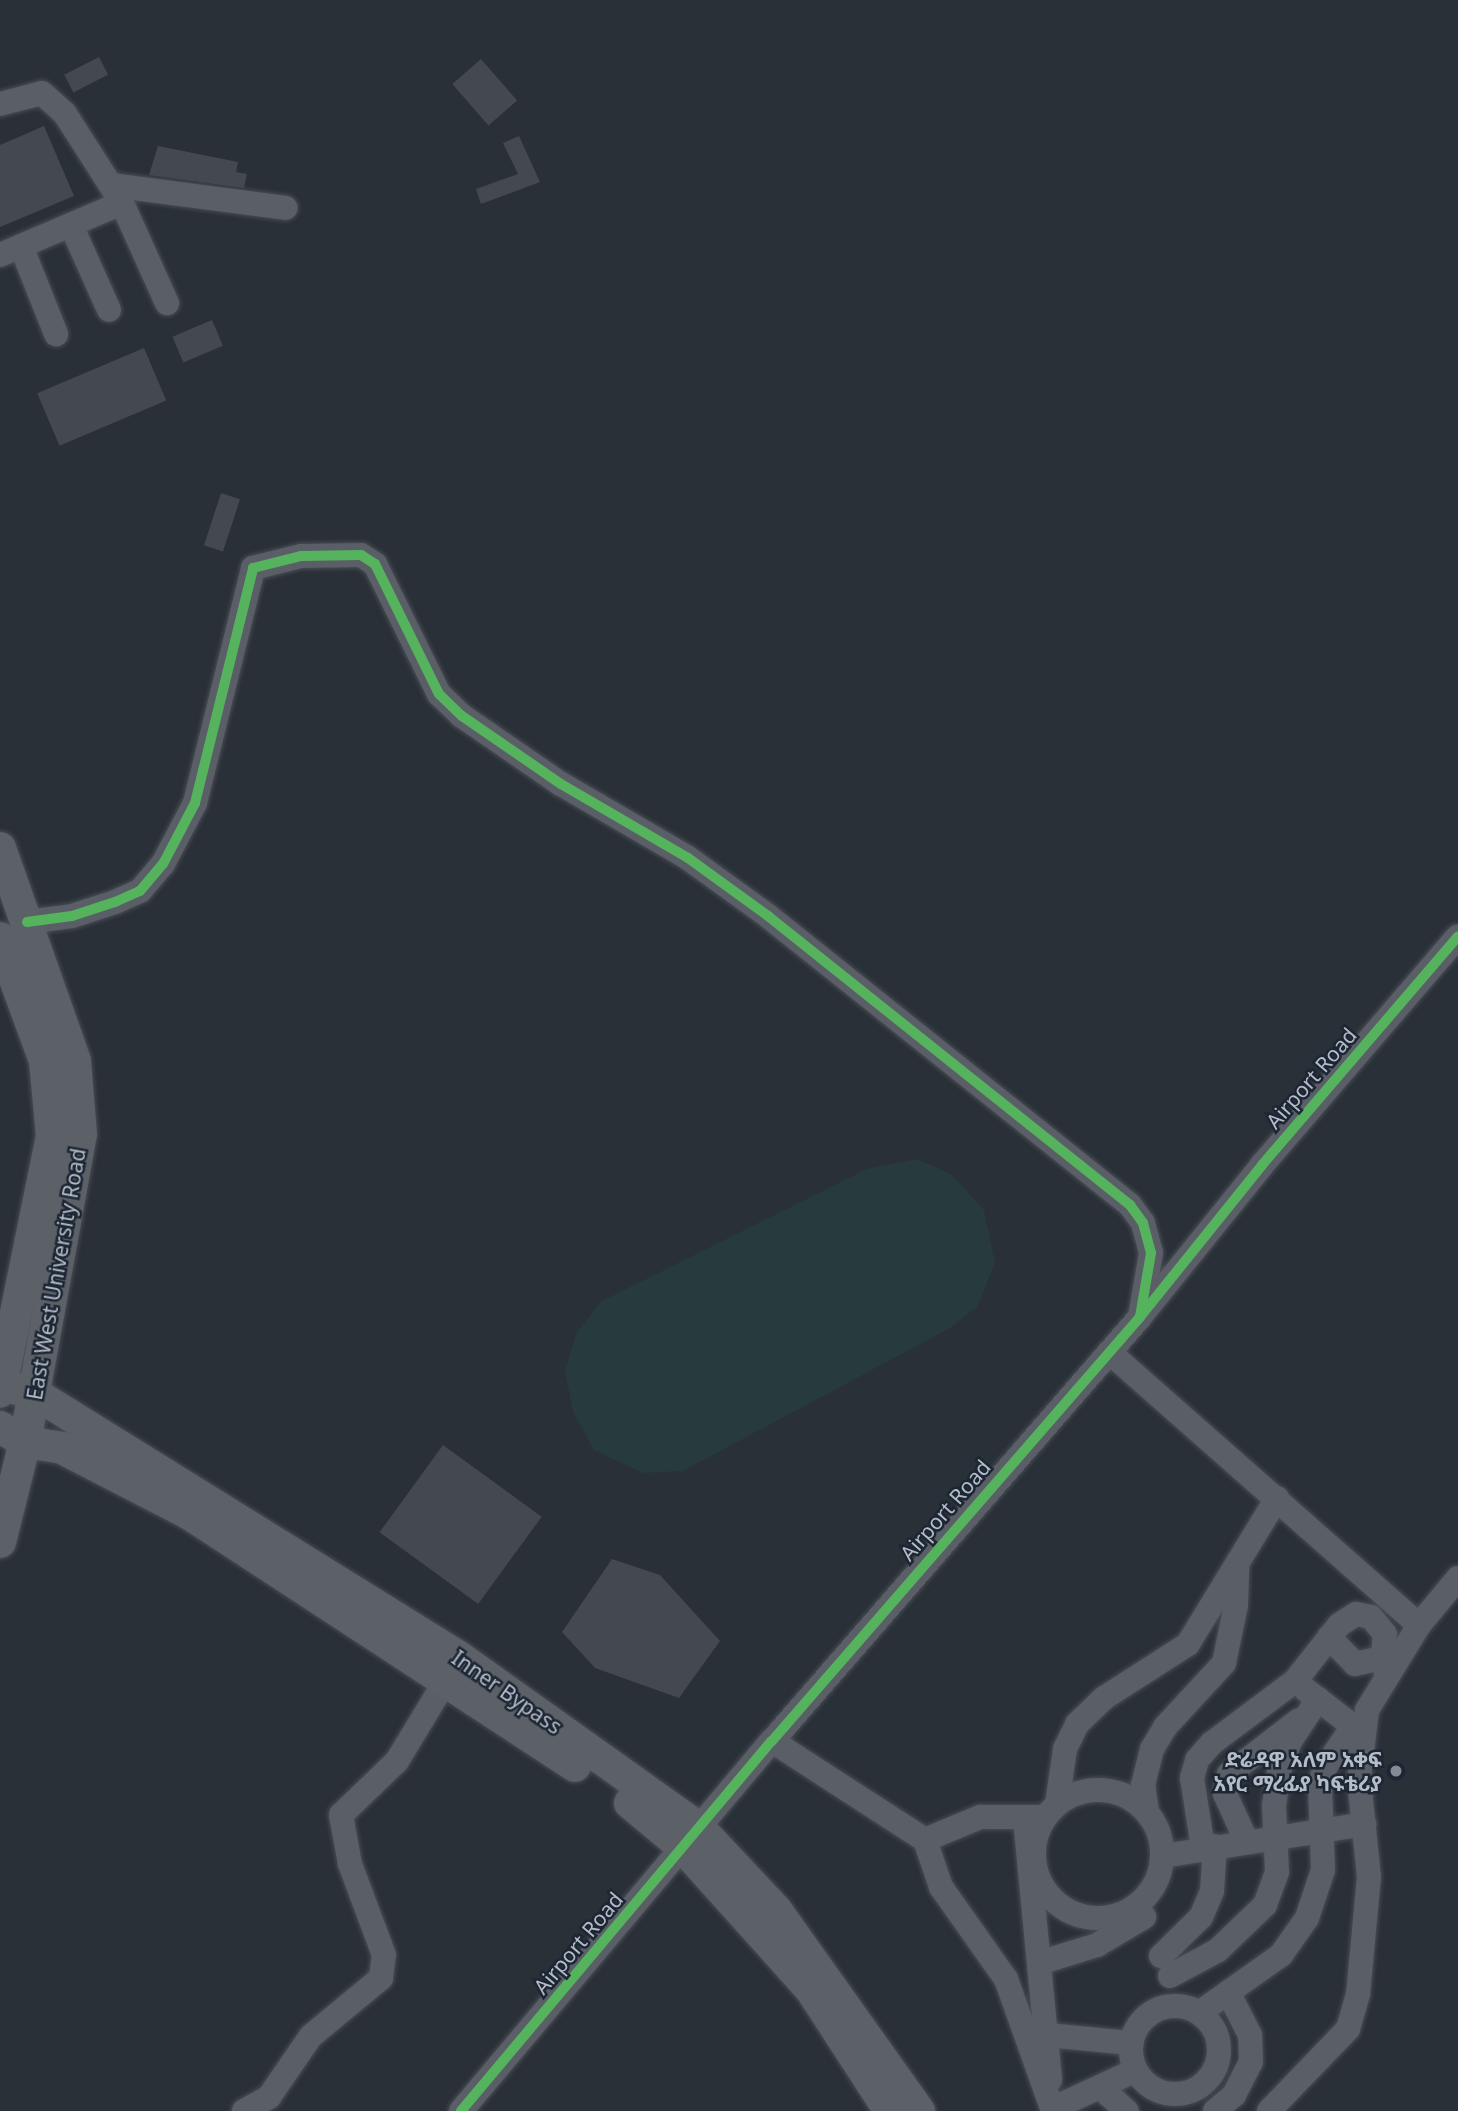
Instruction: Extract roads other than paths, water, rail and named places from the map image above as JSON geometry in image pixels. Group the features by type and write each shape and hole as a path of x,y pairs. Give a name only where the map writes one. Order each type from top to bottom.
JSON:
{"main road":[{"name":"East West University Road","path":"0,1542 12,1435 34,1393 71,1206 81,1134 81,1100 75,1061 3,861"},
{"name":"East West University Road","path":"0,1388 52,1136 45,1061 2,950"},
{"name":"Inner Bypass","path":"0,1388 34,1393 453,1668 627,1800 691,1837 776,1910 919,2111"},
{"name":"Inner Bypass","path":"12,1435 62,1448 190,1514 453,1668"},
{"name":"Inner Bypass","path":"691,1837 812,1991 890,2111"}],"street":[{"path":"0,104 30,94 51,99 116,194 167,303"},
{"path":"56,334 10,250 71,225 116,194 285,208"},
{"path":"71,225 109,310"},
{"path":"27,922 72,916 115,902 139,891 163,864 195,803 253,568 301,556 361,555 375,564 439,694 462,716 561,784 688,858 768,916 1130,1205 1143,1223 1151,1253 1140,1317"},
{"name":"Airport Road","path":"461,2111 772,1741 1140,1317 1262,1165 1458,936"},
{"path":"1109,1352 1419,1625"},
{"path":"1135,1914 1093,1918 1077,1914 1049,1895 1035,1865 1042,1814 1065,1749 1077,1724 1104,1698 1188,1644 1277,1498"},
{"path":"1169,1854 1147,1812 1143,1785 1152,1749 1166,1727 1224,1663 1236,1605 1237,1565"},
{"path":"1135,1914 1193,2010 1217,2034 1218,2061 1189,2102 1152,2087 1134,2071 1130,2043 1148,2016 1159,2009 1193,2010 1228,1992 1281,1955 1307,1918 1323,1870 1318,1801 1324,1769 1358,1729 1384,1665 1458,1578"},
{"path":"1166,1966 1201,1917 1212,1892 1209,1847 1192,1801 1197,1760 1212,1743 1295,1681 1329,1637 1356,1614 1371,1617 1384,1634 1384,1665"},
{"path":"1329,1637 1355,1664 1384,1665"},
{"path":"244,2111 269,2097 311,2036 381,1978 384,1955 350,1864 341,1815 397,1761 453,1668"},
{"path":"1295,1681 1313,1706 1358,1729"},
{"path":"1166,1966 1218,1950 1265,1905 1277,1872 1279,1771 1289,1743 1313,1706"},
{"path":"1246,1840 1225,1794 1229,1774 1313,1706"},
{"path":"1269,2111 1348,2029 1358,1995 1369,1877 1359,1780 1358,1729"},
{"path":"772,1741 925,1840 941,1886 1006,1979 1051,2107"},
{"path":"925,1840 980,1817 1042,1814 1087,1790 1120,1793 1147,1812"},
{"path":"1042,1814 1042,1962 1051,2107"},
{"path":"1169,1854 1363,1824"},
{"path":"1042,1962 1097,1945 1135,1914 1151,1891 1169,1854"},
{"path":"1215,2111 1234,2095 1251,2062 1250,2035 1228,1992"},
{"path":"1048,2035 1130,2043"},
{"path":"1051,2107 1134,2071"},
{"path":"1100,2087 1127,2111"}],"place":[{"name":"ድሬዳዋ አለም አቀፍ አየር ማረፊያ ካፍቴሪያ","path":"1396,1771"}]}
